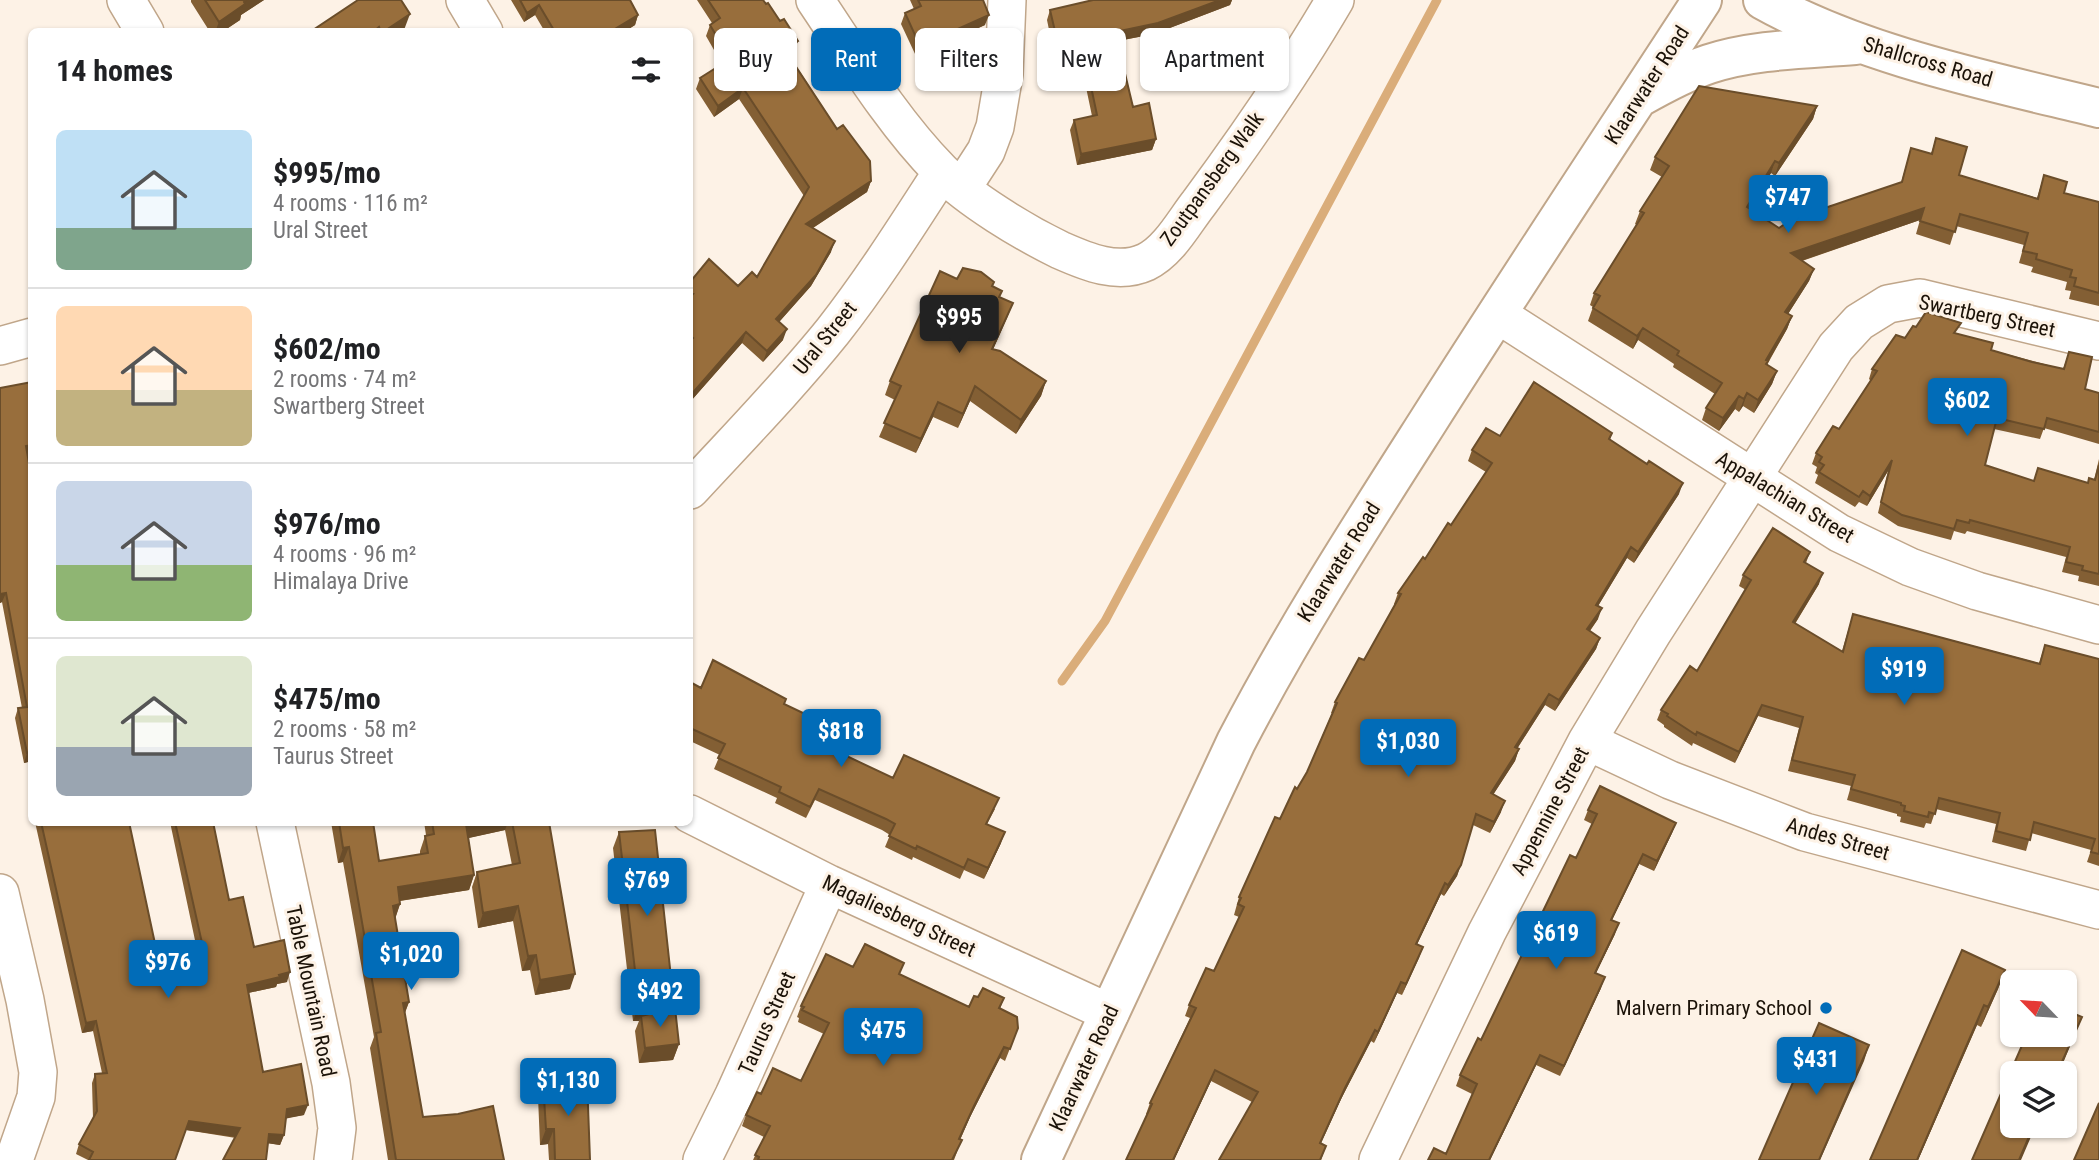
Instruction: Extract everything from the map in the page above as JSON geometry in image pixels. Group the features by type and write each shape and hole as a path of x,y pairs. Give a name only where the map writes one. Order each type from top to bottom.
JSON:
{"street":[{"path":"126,0 143,28"},
{"path":"465,0 482,28"},
{"name":"Zoutpansberg Walk","path":"815,0 898,120 952,180 996,214 1040,240 1100,265 1126,269 1148,261 1169,243 1222,172 1335,0"},
{"name":"Ural Street","path":"693,487 793,378 952,180 986,151 995,127 1004,74 1007,0"},
{"name":"Klaarwater Road","path":"1041,1160 1236,742 1271,675 1324,584 1702,0"},
{"name":"Shallcross Road","path":"1763,0 1823,30 1864,44 2013,87 2099,108"},
{"path":"1639,98 1674,77 1711,63 1752,54 1864,44"},
{"name":"Swartberg Street","path":"1752,479 1836,347 1859,322 1888,304 1920,298 2099,341"},
{"name":"Appalachian Street","path":"1497,314 1839,533 1910,568 1977,591 2099,625"},
{"path":"0,346 28,338"},
{"name":"Appennine Street","path":"1378,1160 1488,932 1587,741 1752,479"},
{"name":"Andes Street","path":"1587,741 1670,780 1805,832 2099,910"},
{"name":"Magaliesberg Street","path":"693,816 829,884 1110,1013"},
{"name":"Table Mountain Road","path":"276,826 331,1083 337,1128 333,1160"},
{"name":"Taurus Street","path":"702,1160 829,884"},
{"path":"0,893 25,1000 38,1072 36,1097 14,1160"}],"building":[{"path":"205,0 246,0 245,4 219,22"},
{"path":"358,0 401,0 410,14 389,28 316,28"},
{"path":"520,0 630,0 638,15 617,28 553,28 539,5 527,13"},
{"path":"708,0 763,0 780,21 784,19 790,28 714,28 714,32 710,25 720,18"},
{"path":"918,0 983,0 989,15 960,28 915,28 915,35 905,13 921,6"},
{"path":"1093,0 1220,0 1158,23 1126,30 1054,28 1050,10"},
{"path":"797,68 837,129 843,125 870,161 871,181 806,224 835,241 816,275 776,319 787,329 767,351 746,332 693,393 693,278 709,259 738,286 752,272 757,277 809,187 745,91 797,91"},
{"path":"714,69 714,91 739,91 718,106 700,78"},
{"path":"1126,78 1133,107 1149,103 1156,139 1081,154 1074,120 1097,115 1092,91 1126,91"},
{"path":"1699,86 1817,106 1779,163 1775,161 1747,207 1779,228 1809,207 1813,212 1902,182 1911,148 1932,154 1936,138 1967,147 1959,175 2038,199 2044,175 2067,182 2064,193 2099,202 2099,293 2074,286 2076,278 2070,277 2072,270 2036,259 2037,254 2023,251 2028,233 1960,214 1955,232 1920,221 1924,208 1791,253 1814,269 1785,312 1792,316 1766,360 1766,364 1777,371 1758,400 1747,393 1744,399 1739,396 1723,418 1706,408 1722,383 1677,355 1679,351 1643,328 1637,336 1593,308 1600,296 1594,293 1644,213 1640,211 1669,166 1655,157"},
{"path":"963,268 981,272 994,282 992,286 1002,291 999,297 1013,303 992,349 1000,351 1046,381 1021,420 975,386 963,414 938,402 921,439 884,423 901,386 890,381 940,271 957,279"},
{"path":"1926,312 1961,323 1954,333 1993,343 1991,350 2032,362 2064,369 2069,352 2092,357 2085,389 2099,393 2099,432 2047,418 2044,429 1997,418 1985,465 2034,481 2038,468 2088,483 2089,478 2095,480 2099,465 2099,574 2066,562 2070,547 1970,520 1969,523 1957,520 1954,529 1902,515 1881,502 1892,460 1870,496 1863,491 1859,497 1819,472 1824,465 1819,462 1822,457 1816,453 1833,426 1839,429 1877,371 1872,369 1896,335 1905,338"},
{"path":"1534,382 1612,433 1609,439 1683,483 1638,552 1631,547 1596,605 1602,608 1587,629 1600,638 1559,700 1549,694 1515,747 1519,749 1491,793 1505,801 1494,822 1476,814 1461,865 1448,885 1445,883 1416,944 1423,947 1406,984 1401,982 1378,1032 1375,1030 1345,1088 1320,1143 1326,1146 1320,1160 1219,1160 1258,1092 1215,1070 1173,1160 1126,1160 1196,1008 1189,1005 1206,968 1214,971 1244,907 1238,904 1241,898 1239,897 1275,817 1280,819 1295,787 1297,789 1307,772 1337,703 1335,702 1359,658 1364,660 1401,594 1398,593 1423,557 1425,559 1448,523 1451,525 1492,463 1472,450 1486,428 1500,436"},
{"path":"28,383 27,753 18,708 27,707 6,593 0,594 0,388"},
{"path":"1773,528 1810,552 1804,562 1823,573 1793,622 1843,652 1853,614 2040,664 2045,645 2099,659 2099,854 2091,852 2095,839 2034,822 2030,840 1996,831 2000,813 1939,798 1935,814 1929,812 1928,817 1904,811 1905,806 1901,803 1851,789 1855,775 1792,760 1803,717 1762,705 1739,752 1697,732 1696,735 1661,710 1690,666 1697,671 1751,580 1743,575"},
{"path":"713,660 786,699 784,704 845,733 836,751 893,778 904,755 999,798 986,824 1005,832 988,868 968,859 964,868 917,846 916,849 889,836 895,824 819,789 810,807 779,792 781,787 718,758 725,744 693,729 693,684 701,688"},
{"path":"1600,786 1676,823 1657,861 1643,854 1611,920 1619,923 1595,973 1605,977 1564,1066 1540,1055 1489,1160 1428,1160 1434,1148 1446,1154 1477,1084 1460,1075 1478,1038 1481,1040 1570,855 1576,858 1597,814 1588,810"},
{"path":"42,826 130,826 157,953 202,943 176,826 214,826 229,900 243,897 254,947 284,940 290,972 247,985 263,1072 301,1064 308,1105 287,1109 284,1135 269,1134 266,1160 223,1160 240,1128 189,1121 175,1160 89,1160 93,1152 79,1144 97,1111 95,1074 107,1073 96,1021 86,1023"},
{"path":"340,826 374,826 379,861 428,853 425,836 434,834 433,826 466,826 474,875 398,887 400,904 393,906 409,1002 403,1003 423,1117 458,1114 493,1106 504,1160 396,1160 376,1033 381,1032 349,847 343,848"},
{"path":"513,826 550,826 575,974 540,980 536,955 528,956 518,906 483,913 477,872 520,863"},
{"path":"655,830 674,1005 639,1005 619,832"},
{"path":"865,944 904,963 899,974 969,1007 974,996 978,997 983,988 1004,998 999,1008 1017,1017 1018,1028 1010,1049 1004,1047 974,1106 952,1160 758,1160 759,1157 755,1155 770,1126 746,1115 757,1092 761,1094 773,1068 801,1081 829,1023 802,1010 804,1007 801,1006 826,954 853,967"},
{"path":"1962,950 2005,970 2000,970 2000,981 1988,1007 1984,1005 1917,1160 1870,1160"},
{"path":"675,1008 679,1044 645,1048 641,1016"},
{"path":"2077,1015 2082,1017 2077,1028"},
{"path":"1819,1023 1869,1045 1819,1160 1759,1160"},
{"path":"2021,1047 2069,1047 2062,1061 2015,1061"},
{"path":"587,1079 590,1160 555,1160 554,1129 546,1129 543,1082"},
{"path":"2000,1096 2000,1138 2028,1138 2019,1160 1972,1160"},
{"path":"2099,1103 2099,1160 2074,1160"}],"waterway":[{"path":"1062,681 1105,621 1437,0"}],"place":[{"name":"Malvern Primary School","path":"1826,1008"}]}
